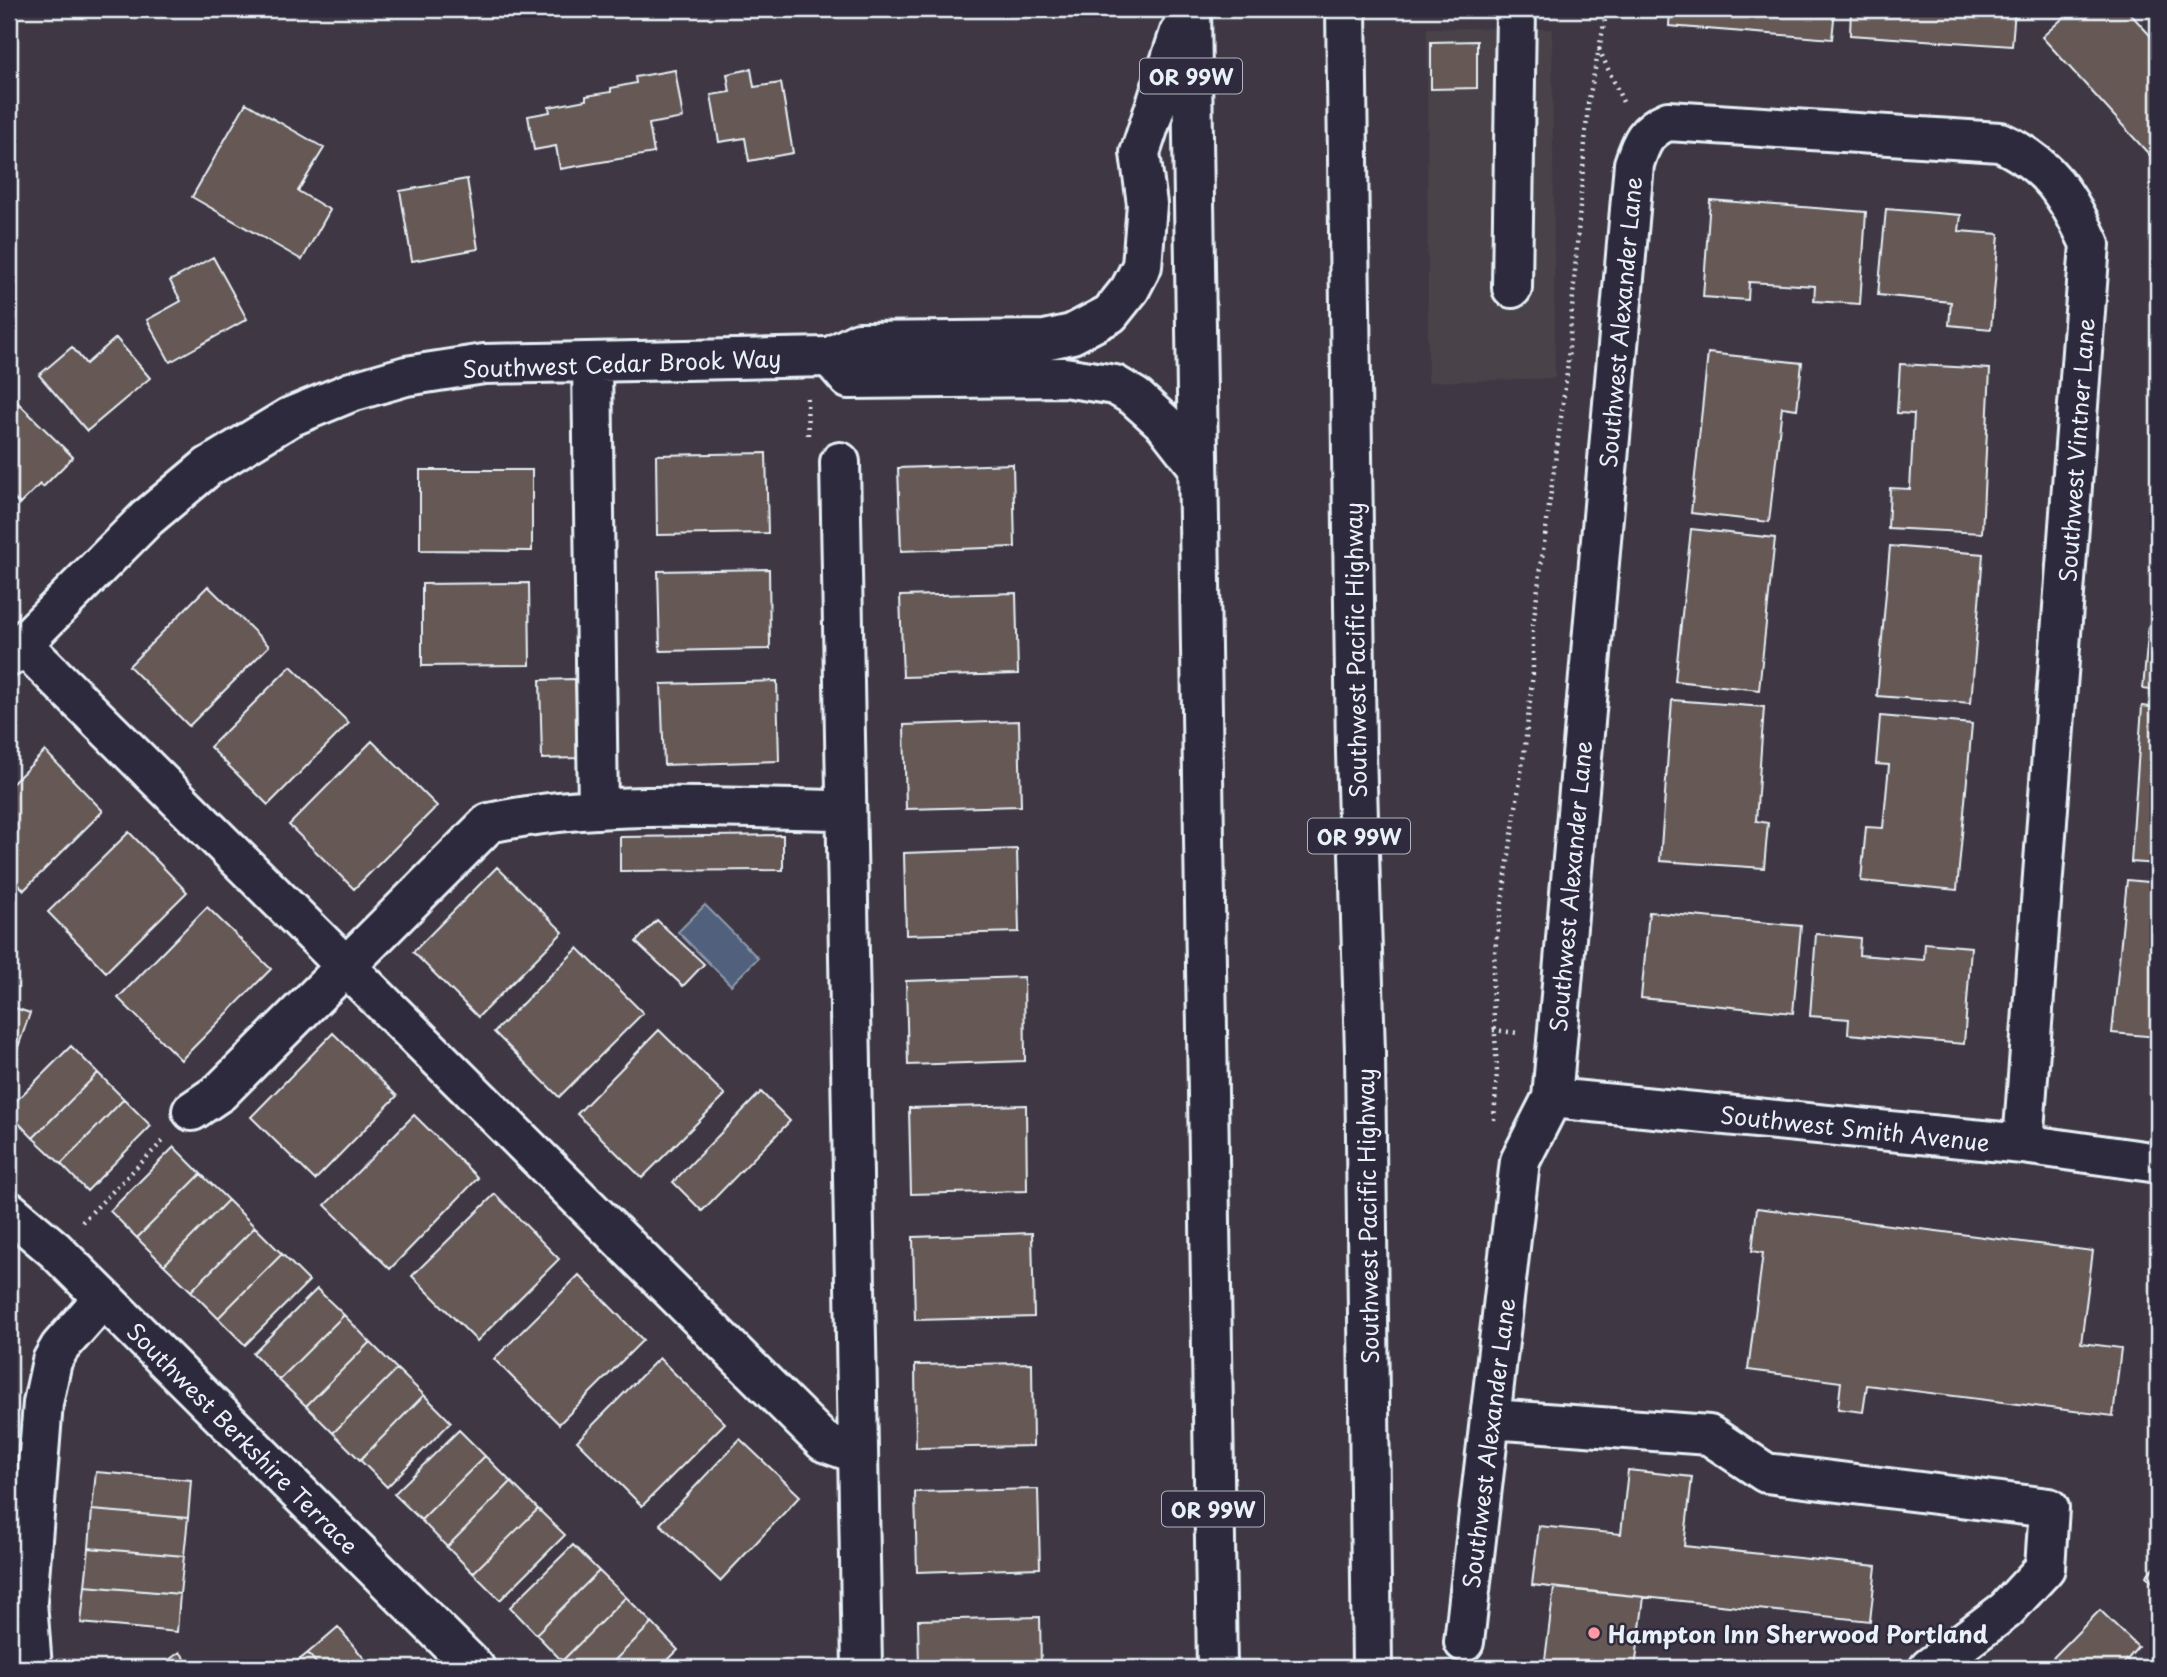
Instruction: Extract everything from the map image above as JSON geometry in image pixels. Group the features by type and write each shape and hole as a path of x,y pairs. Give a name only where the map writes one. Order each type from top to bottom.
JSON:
{"main road":[{"path":"818,358 859,342 1045,340 1072,334 1110,314 1130,289 1142,265 1147,204 1140,153 1189,9"},
{"name":"OR 99W","path":"1189,9 1217,1668"},
{"name":"Southwest Pacific Highway","path":"1346,9 1356,752 1365,1052 1372,1668"},
{"path":"1512,288 1516,9"},
{"name":"Southwest Vintner Lane","path":"1647,135 1668,121 1697,121 2000,142 2025,154 2051,175 2072,205 2090,244 2023,1144"},
{"name":"Southwest Alexander Lane","path":"1464,1642 1520,1161 1552,1098 1634,164 1647,135"},
{"path":"818,358 849,379 1064,377 1115,385 1135,397 1164,422 1196,464"},
{"name":"Southwest Cedar Brook Way","path":"15,650 178,490 218,460 290,416 376,383 451,368 530,362 818,358"},
{"path":"592,362 598,809"},
{"path":"839,462 862,1668"},
{"path":"15,650 347,965 824,1442 858,1454"},
{"path":"192,1111 220,1092 489,823 541,812 598,809 846,810"},
{"name":"Southwest Smith Avenue","path":"1552,1098 2023,1144 2158,1163"},
{"name":"Southwest Berkshire Terrace","path":"9,1211 55,1250 475,1668"},
{"path":"32,1668 27,1602 43,1403 52,1361 60,1347 103,1298"},
{"path":"1491,1419 1709,1435 1766,1473 2049,1508 2045,1568 2006,1610 1929,1668"}],"path":[{"path":"1493,1126 1497,1071 1492,982 1494,956 1527,734 1533,673 1533,625 1567,373 1588,104 1607,9"},
{"path":"1599,48 1647,135"},
{"path":"818,358 809,450 839,462"},
{"path":"55,1250 192,1111"}],"shaded area":[{"path":"1427,28 1552,29 1555,378 1428,382"}],"water":[{"path":"705,905 758,958 731,985 678,932"}],"building":[{"path":"1670,9 1835,9 1832,39 1669,26"},
{"path":"1851,9 2015,9 2012,46 1850,35"},
{"path":"2073,9 2126,9 2158,44 2156,162 2042,37"},
{"path":"1477,41 1477,88 1431,89 1431,42"},
{"path":"751,69 754,87 781,83 793,153 749,161 745,138 719,142 711,95 730,92 727,74"},
{"path":"675,70 683,118 649,124 654,153 560,169 556,146 534,150 528,116 550,112 549,107 586,100 586,96 611,92 611,88 636,83 635,77"},
{"path":"246,103 324,148 298,191 330,210 302,260 192,197"},
{"path":"467,179 478,249 412,261 400,191"},
{"path":"1710,200 1866,212 1860,304 1814,301 1815,286 1749,282 1748,300 1703,297"},
{"path":"1886,209 1961,215 1959,231 1999,234 1991,329 1949,325 1951,302 1878,295"},
{"path":"213,257 247,319 170,362 147,320 181,301 170,281"},
{"path":"116,338 150,378 87,431 39,375 72,347 86,364"},
{"path":"1708,353 1802,363 1797,409 1782,407 1769,522 1691,513"},
{"path":"1900,364 1990,369 1982,533 1888,528 1890,488 1910,489 1914,414 1897,413"},
{"path":"9,394 73,457 43,487 40,484 20,504 9,494"},
{"path":"766,453 768,533 657,535 656,455"},
{"path":"1013,464 1015,547 901,551 898,468"},
{"path":"2158,468 2158,521 2154,521"},
{"path":"420,470 532,470 532,551 420,550"},
{"path":"1691,529 1775,538 1759,690 1675,681"},
{"path":"2158,538 2158,691 2143,689"},
{"path":"1890,546 1983,554 1971,703 1877,696"},
{"path":"769,569 770,649 660,651 658,571"},
{"path":"529,583 530,665 422,666 422,584"},
{"path":"208,586 269,646 189,726 129,666"},
{"path":"1016,593 1018,674 903,677 900,596"},
{"path":"291,666 349,723 268,805 210,747"},
{"path":"575,679 578,758 542,759 540,680"},
{"path":"777,681 779,761 664,765 661,684"},
{"path":"1672,700 1764,707 1756,821 1768,823 1764,868 1660,861"},
{"path":"2142,706 2158,708 2158,864 2131,862"},
{"path":"1880,716 1972,724 1957,890 1861,881 1866,827 1883,828 1889,765 1876,764"},
{"path":"1019,721 1021,806 906,809 904,725"},
{"path":"372,741 437,806 354,889 289,825"},
{"path":"45,751 103,811 24,890 9,875 9,787"},
{"path":"129,832 187,892 106,972 48,912"},
{"path":"783,835 783,870 620,871 620,837"},
{"path":"1017,849 1019,932 906,935 904,853"},
{"path":"497,867 563,932 478,1017 413,952"},
{"path":"2127,880 2158,883 2158,1037 2112,1033"},
{"path":"207,907 271,969 181,1060 118,998"},
{"path":"1649,912 1801,926 1793,1013 1641,998"},
{"path":"657,920 704,964 683,986 636,942"},
{"path":"1816,934 1860,938 1859,955 1924,960 1925,943 1971,947 1964,1044 1848,1034 1849,1019 1810,1016"},
{"path":"578,948 643,1013 559,1097 494,1032"},
{"path":"1024,977 1025,1061 908,1065 906,981"},
{"path":"9,1006 30,1013 9,1073"},
{"path":"659,1030 725,1095 642,1178 577,1114"},
{"path":"333,1033 397,1096 315,1180 251,1117"},
{"path":"71,1046 98,1073 33,1138 9,1113 9,1108"},
{"path":"98,1073 124,1099 61,1164 33,1138"},
{"path":"761,1092 790,1121 702,1211 673,1182"},
{"path":"124,1099 151,1126 87,1191 61,1164"},
{"path":"1026,1105 1027,1191 911,1194 909,1108"},
{"path":"414,1115 478,1178 390,1269 325,1205"},
{"path":"174,1147 201,1174 137,1238 110,1211"},
{"path":"201,1174 228,1200 164,1265 137,1238"},
{"path":"495,1194 559,1259 477,1341 412,1276"},
{"path":"228,1200 255,1227 191,1291 164,1265"},
{"path":"1757,1208 2093,1251 2081,1343 2121,1348 2113,1416 1867,1385 1863,1412 1838,1409 1841,1382 1748,1370 1763,1253 1752,1251"},
{"path":"255,1227 282,1254 218,1318 191,1291"},
{"path":"1032,1233 1034,1317 915,1320 913,1237"},
{"path":"282,1254 309,1281 245,1345 218,1318"},
{"path":"579,1275 643,1340 559,1424 494,1359"},
{"path":"317,1289 344,1315 279,1380 253,1353"},
{"path":"344,1315 370,1342 306,1406 279,1380"},
{"path":"370,1342 397,1369 333,1433 306,1406"},
{"path":"659,1358 725,1423 642,1506 577,1441"},
{"path":"1032,1363 1033,1446 916,1448 915,1365"},
{"path":"397,1369 424,1395 360,1460 333,1433"},
{"path":"424,1395 451,1422 387,1487 360,1460"},
{"path":"459,1430 485,1456 421,1520 394,1494"},
{"path":"740,1439 800,1496 720,1581 660,1524"},
{"path":"485,1456 511,1482 447,1547 421,1520"},
{"path":"1628,1470 1692,1477 1684,1546 1876,1566 1870,1621 1532,1585 1539,1526 1621,1534"},
{"path":"96,1472 191,1480 188,1518 92,1510"},
{"path":"511,1482 538,1509 473,1573 447,1547"},
{"path":"1038,1489 1040,1568 917,1572 915,1492"},
{"path":"538,1509 565,1535 500,1600 473,1573"},
{"path":"92,1510 188,1518 184,1556 89,1548"},
{"path":"573,1545 599,1571 536,1634 510,1607"},
{"path":"89,1548 184,1556 180,1594 85,1586"},
{"path":"2158,1563 2158,1587 2146,1576"},
{"path":"599,1571 626,1597 562,1661 536,1634"},
{"path":"85,1586 180,1594 177,1632 81,1623"},
{"name":"Hampton Inn Sherwood Portland","path":"1554,1588 1644,1597 1635,1668 1544,1668"},
{"path":"626,1597 652,1623 607,1668 570,1668 562,1661"},
{"path":"2100,1610 2138,1647 2120,1668 2043,1668"},
{"path":"1040,1617 1041,1668 919,1668 918,1620"},
{"path":"652,1623 678,1650 660,1668 607,1668"},
{"path":"338,1627 372,1668 320,1668 308,1653"},
{"path":"180,1652 192,1668 158,1668"},
{"path":"308,1653 320,1668 289,1668"},
{"path":"689,1659 698,1668 679,1668"}],"place":[{"name":"Hampton Inn Sherwood Portland","path":"1594,1633"}]}
